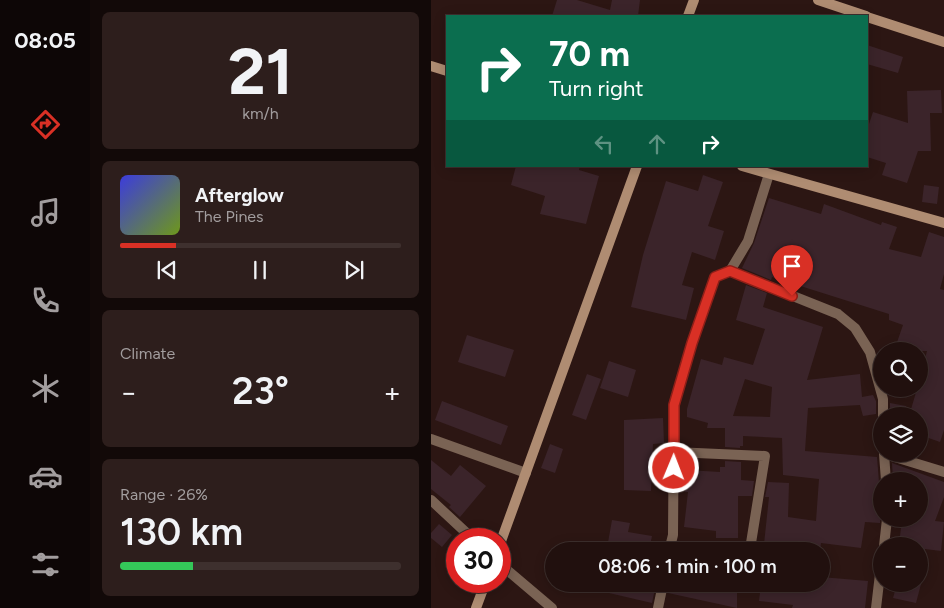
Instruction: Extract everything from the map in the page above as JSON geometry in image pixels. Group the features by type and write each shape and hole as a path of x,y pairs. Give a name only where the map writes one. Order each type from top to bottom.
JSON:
{"street":[{"path":"689,15 694,0"},
{"path":"817,0 864,15"},
{"path":"868,16 944,42"},
{"path":"431,66 446,71"},
{"path":"506,528 637,167"},
{"path":"745,167 944,223"},
{"path":"671,542 673,535 674,405 692,343 715,277 730,271 748,240 769,174"},
{"path":"730,271 838,314 855,328 870,352 883,399 883,407"},
{"path":"431,439 526,473"},
{"path":"674,452 765,456 751,542"},
{"path":"911,462 944,472"},
{"path":"431,500 461,528"},
{"path":"511,573 552,608"},
{"path":"658,608 661,592"},
{"path":"876,608 878,592"},
{"path":"476,608 482,593"}],"building":[{"path":"557,0 577,0 610,10 612,0 640,0 638,15 552,15"},
{"path":"868,45 903,57 898,73 868,64"},
{"path":"941,90 942,113 930,113 931,151 918,151 907,183 882,175 886,163 868,157 868,127 873,112 908,123 907,91"},
{"path":"516,167 580,167 579,170 599,176 586,224 540,214 545,196 511,185"},
{"path":"703,175 723,182 708,226 724,231 715,260 692,252 682,285 694,288 686,320 631,307 643,255 666,181 698,191"},
{"path":"924,185 939,187 937,204 922,202"},
{"path":"769,198 821,214 824,204 881,225 882,222 897,227 889,249 921,257 929,232 944,237 944,274 940,289 944,290 944,430 940,442 928,438 928,407 912,407 915,397 928,397 928,342 897,342 903,325 889,320 889,314 772,277 771,280 742,268 754,243"},
{"path":"746,285 767,293 763,307 823,327 807,380 860,374 862,397 873,395 876,401 876,407 873,407 873,414 863,416 860,405 808,408 805,451 873,457 873,462 877,462 878,472 873,472 873,523 865,522 861,548 830,544 830,542 764,542 769,497 765,497 768,482 789,483 788,517 816,521 819,479 783,475 782,438 743,436 743,446 740,446 740,448 725,447 725,428 707,428 708,423 687,417 687,409 701,359 722,365 724,357 753,365 765,329 736,320","holes":["745,379 772,387 770,417 733,416"]},
{"path":"467,335 514,350 505,377 458,362"},
{"path":"609,361 636,370 628,397 600,388"},
{"path":"587,374 601,379 586,420 572,415"},
{"path":"442,401 508,426 501,445 435,420"},
{"path":"890,403 906,406 906,407 890,407"},
{"path":"663,418 664,443 653,444 651,491 624,490 624,420"},
{"path":"550,444 563,449 555,473 541,468"},
{"path":"431,460 451,476 460,465 486,486 460,517 449,507 451,505 431,489"},
{"path":"725,461 741,462 741,480 754,481 752,496 738,496 738,538 716,538 716,531 684,527 688,492 685,492 687,470 720,472 720,467 725,467"},
{"path":"892,463 917,472 892,472"},
{"path":"928,476 944,482 944,497 935,521 944,522 941,551 928,549 928,537 900,537 901,527 928,527"},
{"path":"612,520 630,523 628,532 652,536 651,542 608,542"},
{"path":"439,524 446,530 446,542 442,547 431,538 431,533"},
{"path":"830,578 868,581 865,608 792,608 793,605 759,601 760,592 830,592"},
{"path":"605,592 654,592 652,603"},
{"path":"737,592 737,608 668,593"},
{"path":"895,592 919,592 916,603 893,598"}],"route":[{"path":"674,468 674,405 692,343 715,277 730,271 792,296"}]}
